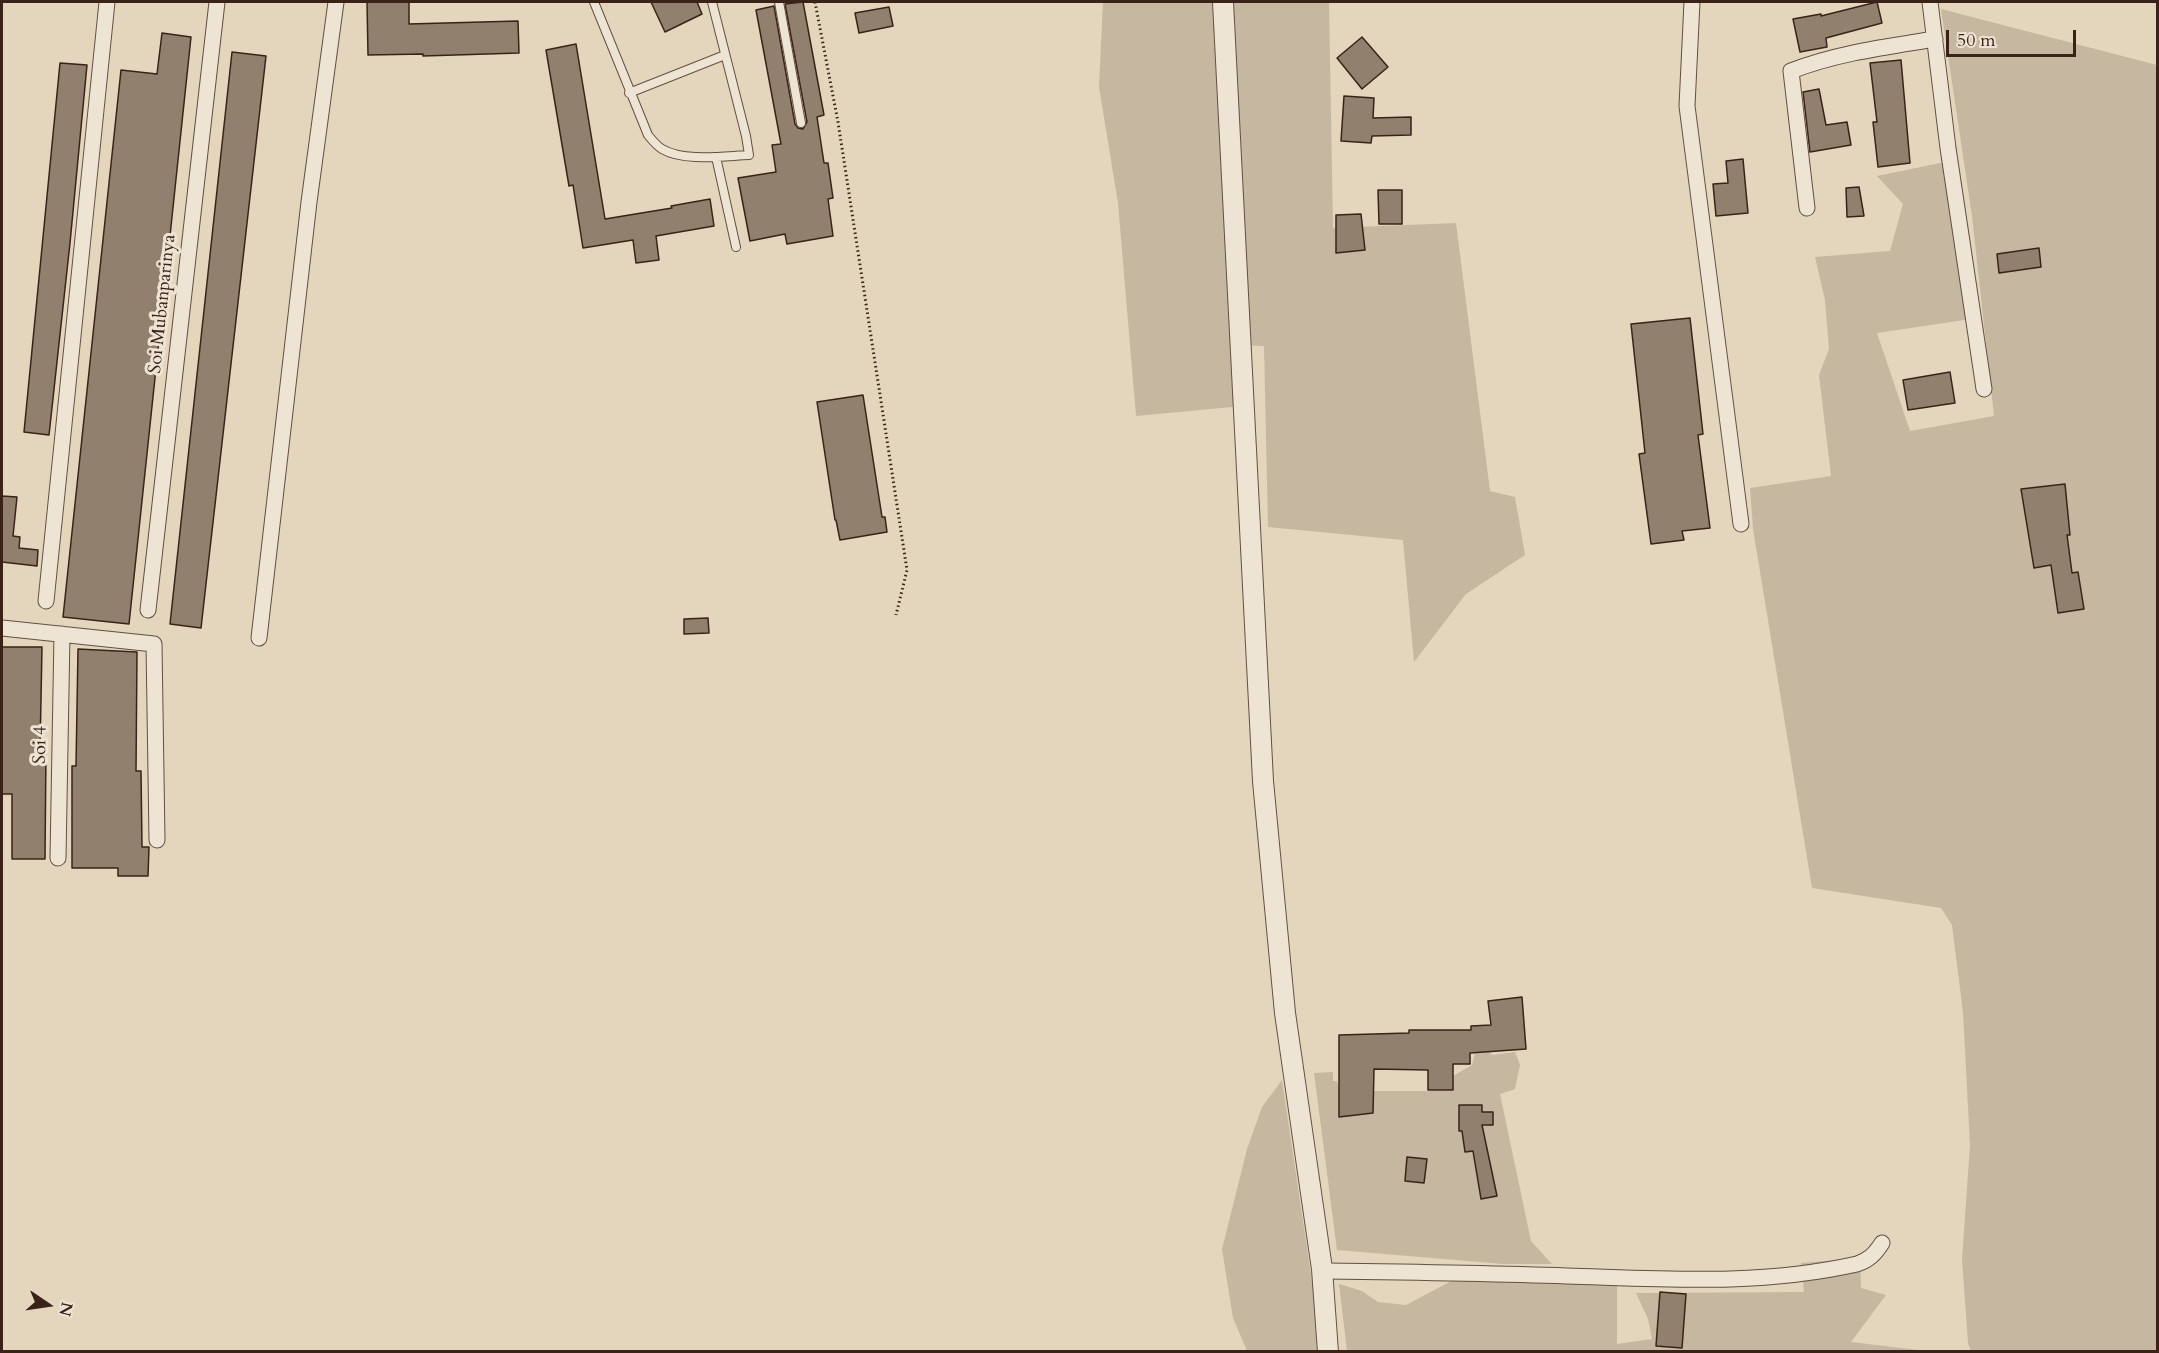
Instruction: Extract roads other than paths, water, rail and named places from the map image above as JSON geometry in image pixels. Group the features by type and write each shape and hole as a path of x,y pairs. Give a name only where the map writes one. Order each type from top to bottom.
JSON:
{"street":[{"path":"46,601 107,2"},
{"name":"Soi Mubanparinya","path":"148,610 217,2"},
{"path":"259,638 309,202 336,2"},
{"path":"1223,2 1263,781 1285,1013 1322,1271 1328,1352"},
{"path":"1692,2 1688,106 1741,524"},
{"path":"1930,2 1948,148 1984,389"},
{"path":"1807,207 1791,71 1861,52 1935,39"},
{"path":"2,628 154,644 157,840"},
{"name":"Soi 4","path":"58,858 62,634"},
{"path":"1322,1271 1556,1275 1701,1281 1748,1280 1779,1278 1857,1264 1866,1261 1882,1243"}],"lane":[{"path":"594,2 629,93 648,135 662,149 679,154 716,157 749,155 712,2"},
{"path":"779,2 801,123"},
{"path":"629,93 725,55"},
{"path":"716,157 736,248"}]}
